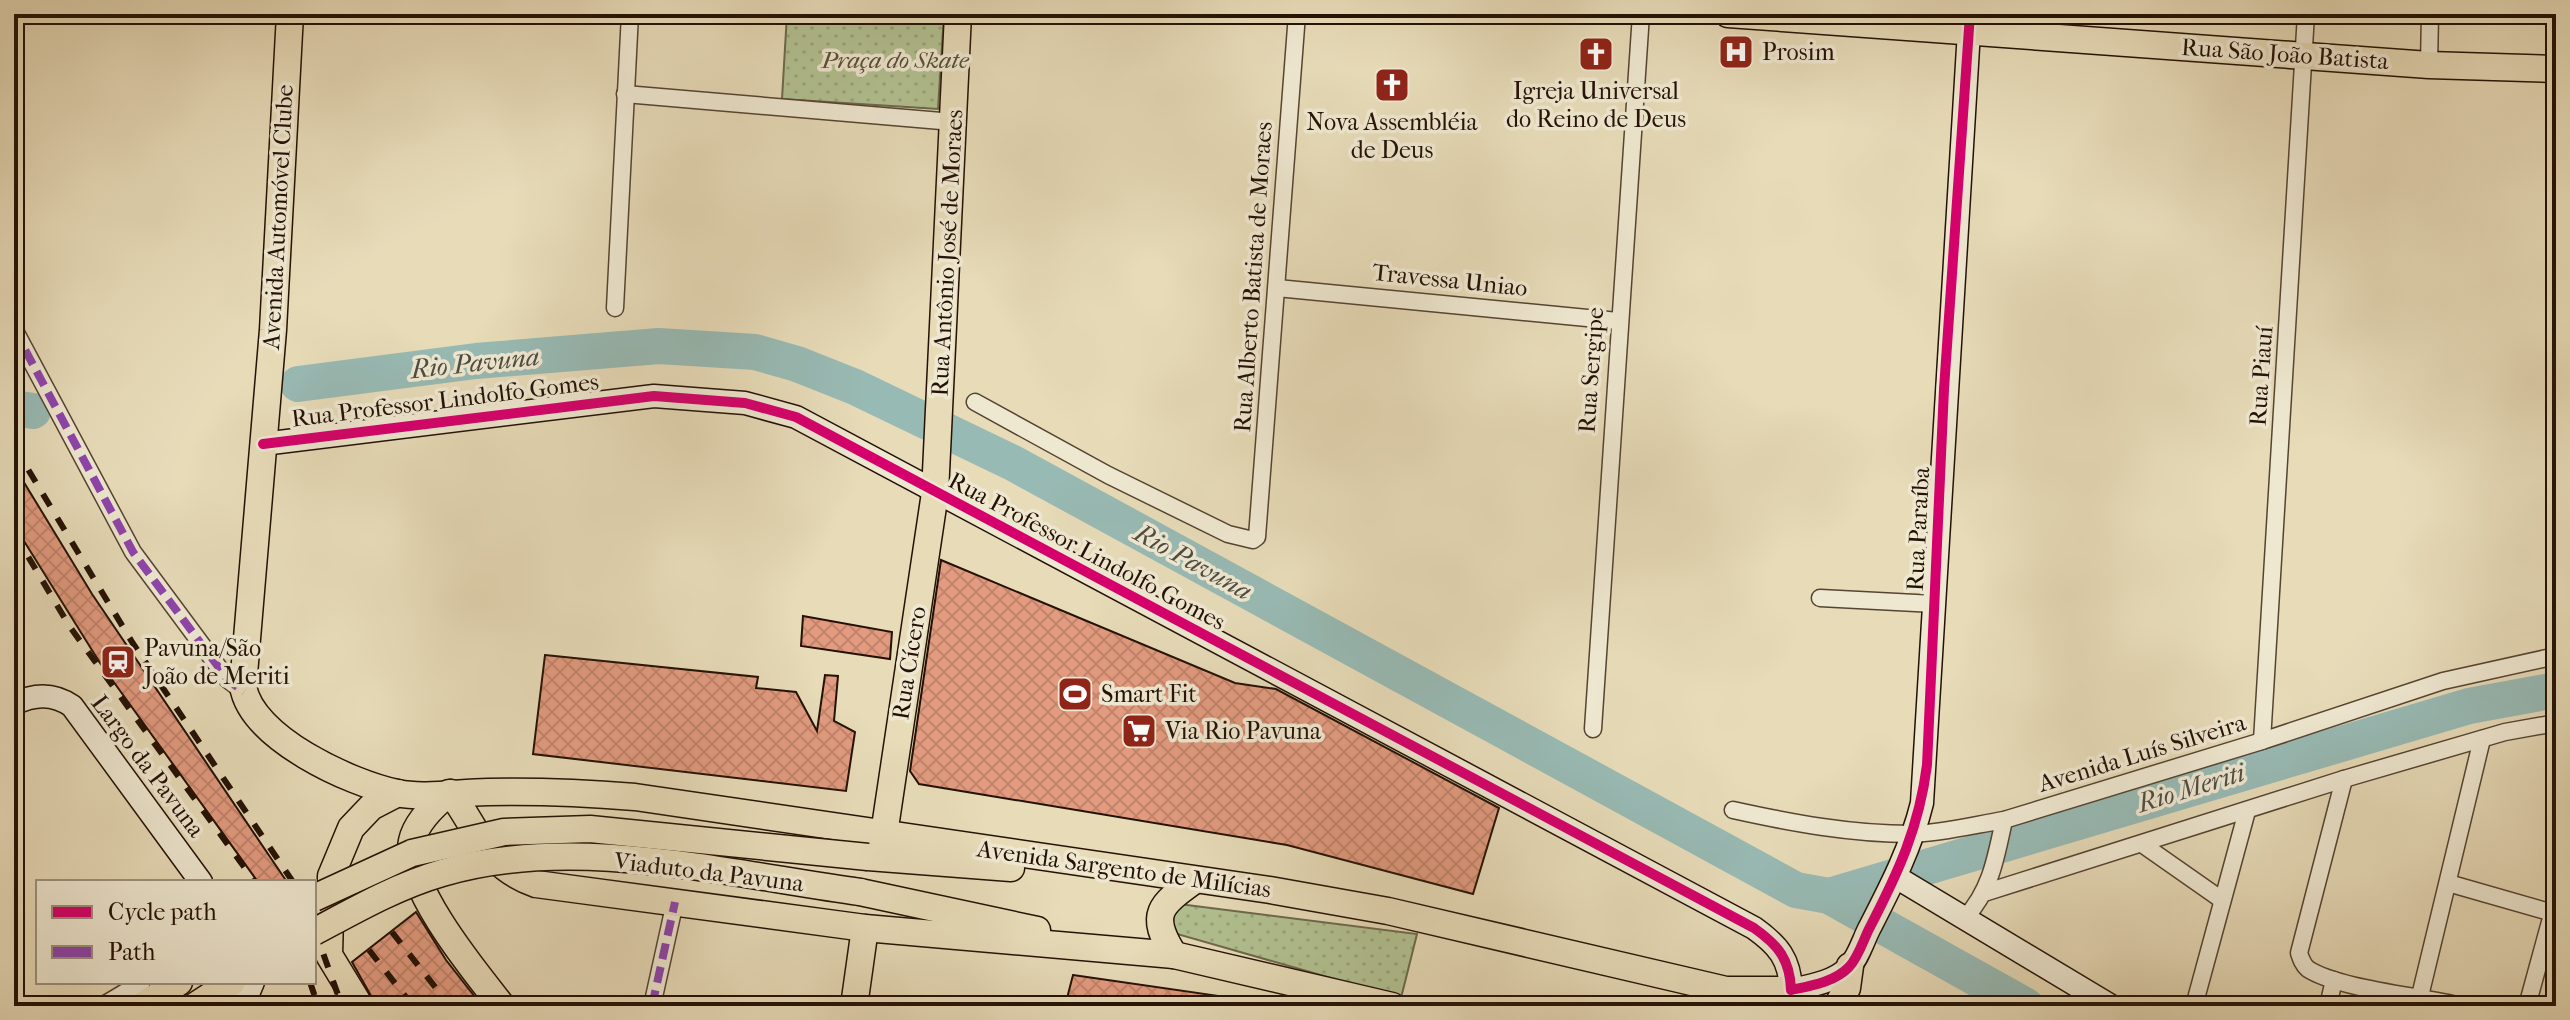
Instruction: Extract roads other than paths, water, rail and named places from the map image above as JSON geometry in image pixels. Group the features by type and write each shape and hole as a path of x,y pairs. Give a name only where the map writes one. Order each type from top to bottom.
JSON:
{"main road":[{"name":"Avenida Automóvel Clube","path":"249,704 290,14"},
{"name":"Rua Antônio José de Moraes","path":"936,481 958,14"},
{"name":"Rua São João Batista","path":"1728,14 1970,22 2429,65 2556,69"},
{"name":"Rua Cícero","path":"884,834 936,481"},
{"name":"Avenida Sargento de Milícias","path":"249,704 282,740 304,753 398,793 572,792 635,797 1388,911 1726,990 1791,998"},
{"path":"360,1006 329,955 331,876 351,828 371,807 398,793"},
{"path":"502,1006 431,906 413,867 411,850 414,834 427,814 450,793 485,849 506,869 526,880 865,928 1174,955 1376,1004"},
{"name":"Viaduto da Pavuna","path":"316,897 412,853 504,832 590,829 868,857 1017,868 1115,869"},
{"name":"Viaduto da Pavuna","path":"316,931 428,877 469,866 518,859 620,858 860,892 1015,924 1112,950"},
{"path":"331,876 366,866 413,867"},
{"path":"1174,955 1162,934 1159,913 1167,899 1195,880"},
{"path":"854,1006 865,928"},
{"path":"1837,1006 1847,988 1850,966"},
{"path":"142,1006 176,984"},
{"path":"195,1006 244,992"}],"street":[{"path":"615,308 630,14"},
{"name":"Rua Alberto Batista de Moraes","path":"975,402 1108,475 1228,534 1253,540 1258,530 1277,288 1281,190 1297,14"},
{"name":"Rua Sergipe","path":"1593,729 1641,14"},
{"name":"Rua Piauí","path":"2262,741 2306,14"},
{"path":"2429,65 2430,14"},
{"name":"Rua Paraíba","path":"1850,966 1898,884 1914,834 1927,765 1944,389 1970,22"},
{"path":"625,94 953,122"},
{"name":"Travessa Uniao","path":"1277,288 1618,321"},
{"path":"14,329 133,552 249,704"},
{"name":"Rua Professor Lindolfo Gomes","path":"264,432 625,398 687,397 745,403 796,417 936,481 1754,928 1782,952 1791,998"},
{"path":"1820,598 1935,604"},
{"name":"Avenida Luís Silveira","path":"1733,810 1803,825 1914,834 2003,824 2428,685 2489,668 2556,656"},
{"name":"Largo da Pavuna","path":"14,704 43,696 61,699 83,719 200,880"},
{"path":"1984,893 2344,779 2482,739 2556,723"},
{"path":"2420,996 2482,739"},
{"path":"2344,779 2299,953 2307,968 2334,980 2461,1006"},
{"path":"2194,1006 2247,811"},
{"path":"1965,918 1984,893 1992,876 2003,824"},
{"path":"2142,844 2222,900"},
{"path":"2448,883 2555,906 2527,1006"},
{"path":"1898,884 1965,918 2111,1006"},
{"path":"652,1006 675,902"},
{"path":"1791,998 1850,966"},
{"path":"2328,1006 2334,980"},
{"path":"102,1006 139,984"}],"waterway":[{"name":"Rio Pavuna","path":"298,384 476,361 659,346 755,352 797,364 855,387 1013,463 1796,890 1829,896 2026,1006"},
{"name":"Rio Pavuna","path":"14,408 33,411"},
{"name":"Rio Meriti","path":"1829,896 2469,706 2556,690"}],"railway":[{"path":"14,446 132,642 292,880"},
{"path":"14,533 70,627 254,880"},
{"path":"392,932 450,1006"},
{"path":"316,934 342,1006"},
{"path":"369,950 413,1006"},
{"path":"311,984 318,1006"}],"place":[{"name":"Prosim","path":"1736,52"},
{"name":"Igreja Universal do Reino de Deus","path":"1596,54"},
{"name":"Nova Assembléia de Deus","path":"1392,85"},
{"name":"Pavuna/São João de Meriti","path":"118,662"},
{"name":"Smart Fit","path":"1075,694"},
{"name":"Via Rio Pavuna","path":"1139,731"}],"park label":[{"name":"Praça do Skate","path":"895,60"}]}
